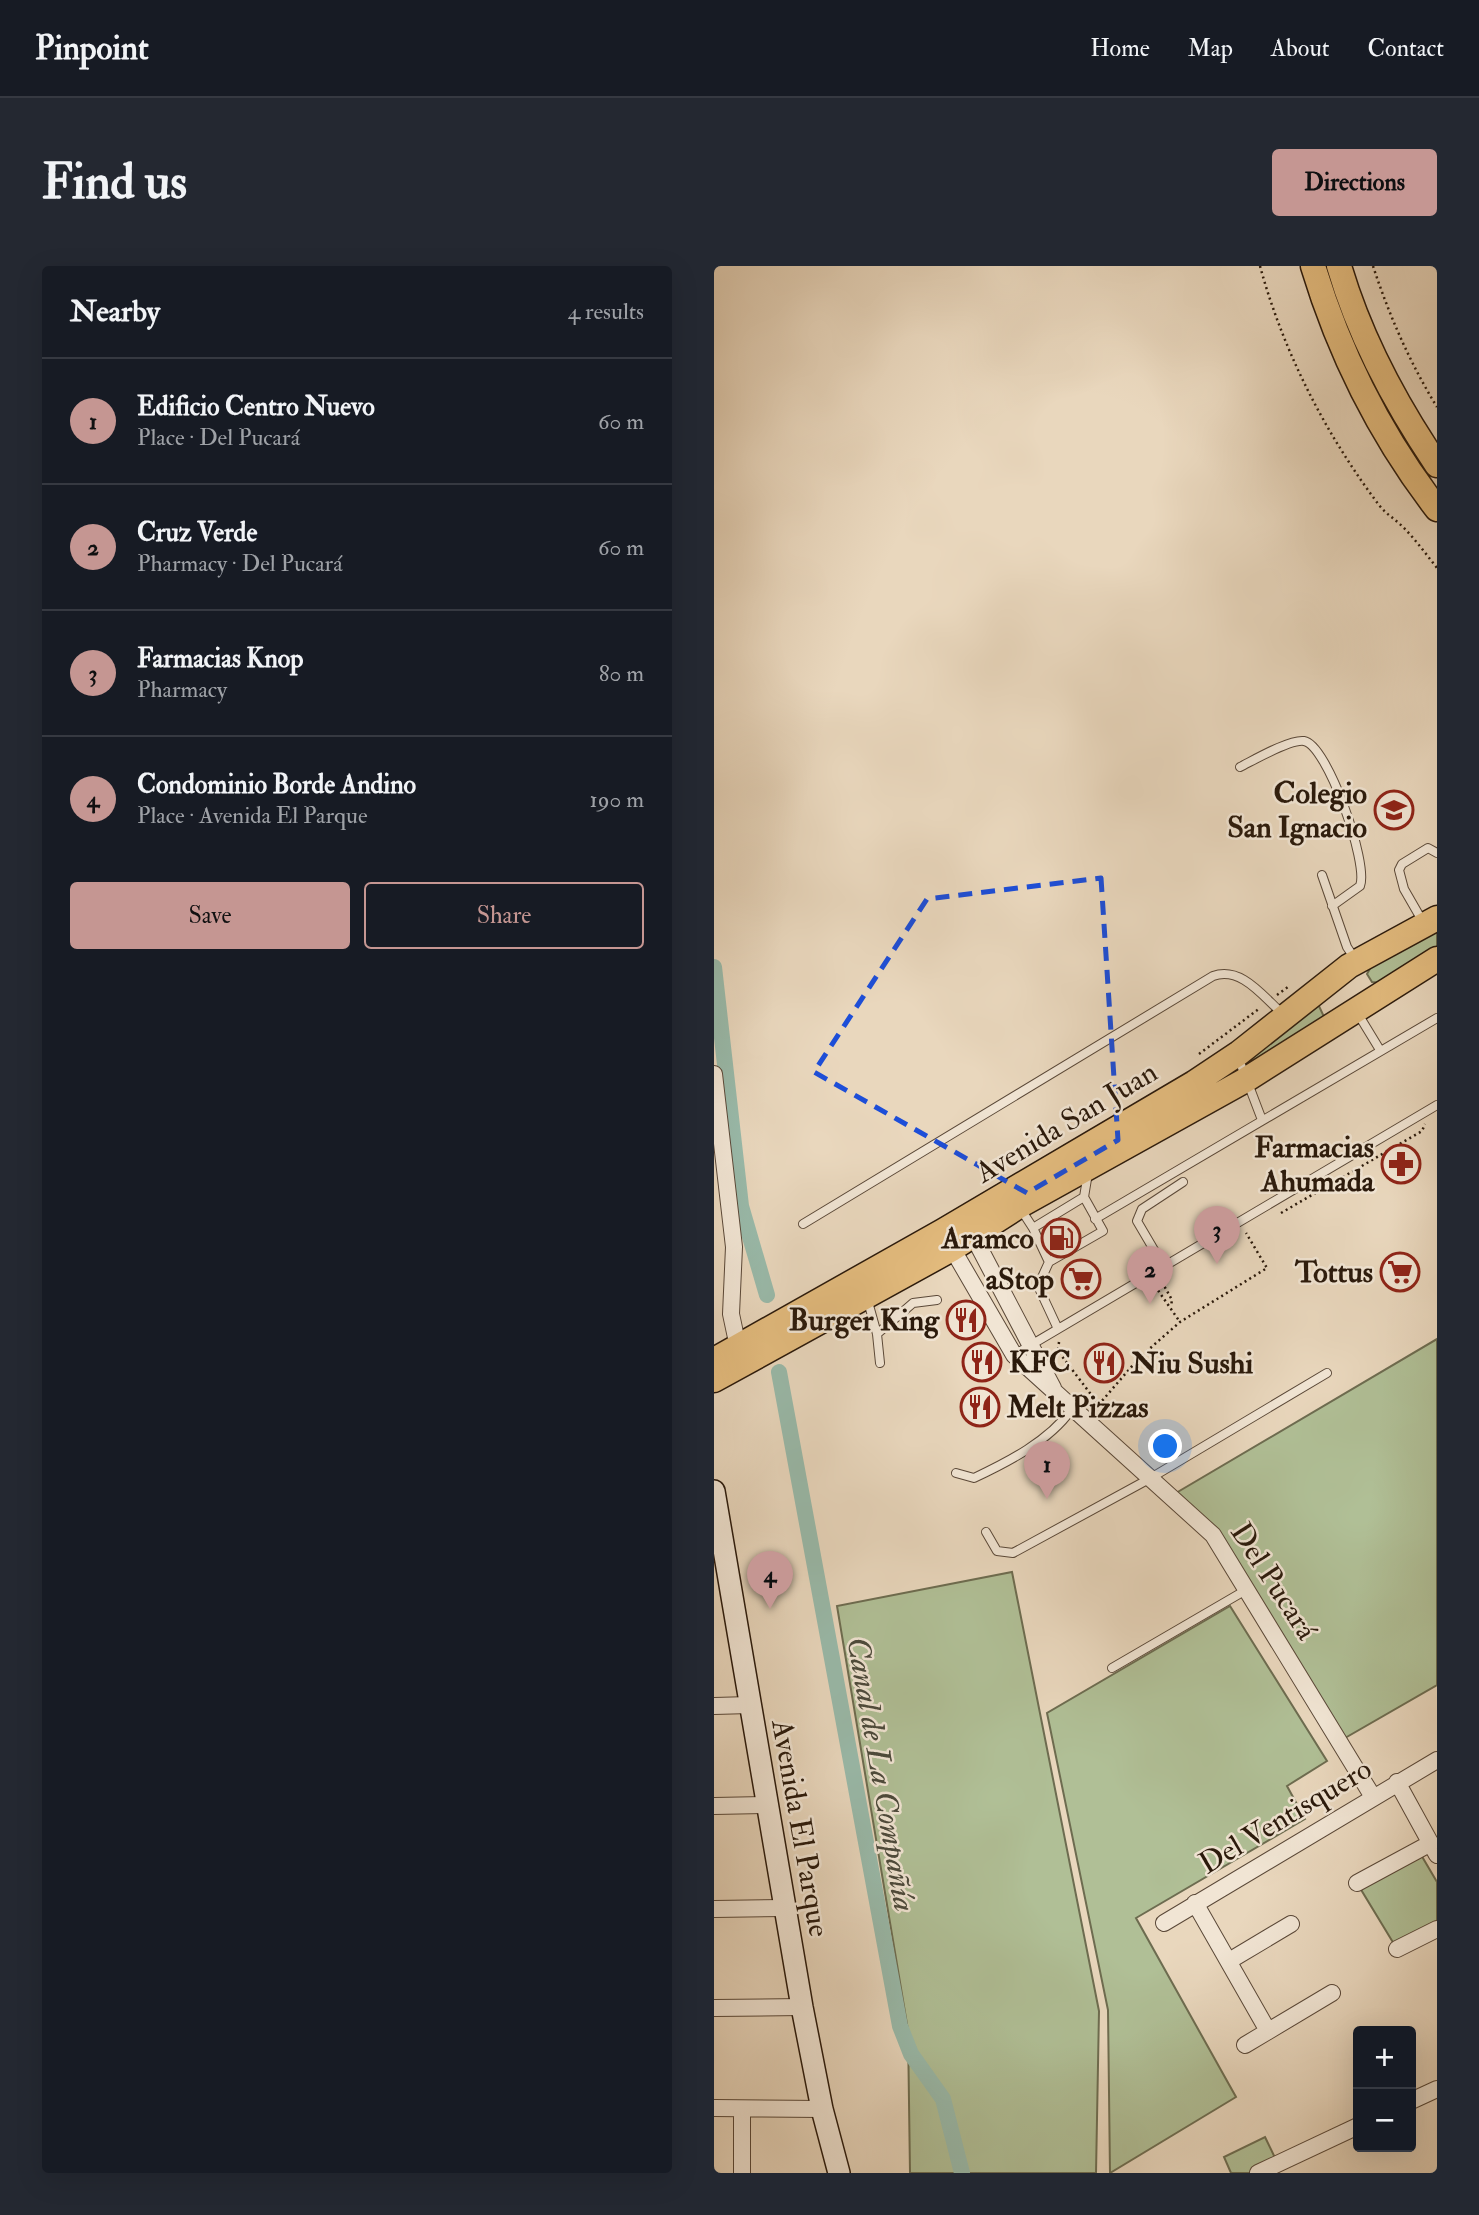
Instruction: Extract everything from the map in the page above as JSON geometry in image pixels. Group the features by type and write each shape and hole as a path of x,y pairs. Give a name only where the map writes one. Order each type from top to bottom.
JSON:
{"main road":[{"path":"1313,266 1343,353 1368,404 1400,458 1437,509"},
{"path":"1339,266 1369,350 1404,417 1437,465"},
{"name":"Avenida San Juan","path":"714,1380 866,1296 1239,1053 1277,1009 1431,921"},
{"path":"1396,939 1391,951 1405,979"},
{"name":"Avenida San Juan","path":"714,1360 1090,1168 1244,1081 1437,959"}],"street":[{"path":"714,1074 720,1174 734,1247 731,1314 738,1347"},
{"name":"Del Pucará","path":"958,1234 1032,1345 1065,1405"},
{"name":"Del Pucará","path":"958,1234 1014,1355 1065,1405 1213,1535 1249,1588 1373,1797"},
{"name":"Avenida El Parque","path":"715,1502 802,2007 822,2109 839,2173"},
{"path":"714,1706 750,1705"},
{"name":"Del Ventisquero","path":"1164,1923 1437,1760"},
{"path":"1357,1883 1434,1849 1397,1782"},
{"path":"714,1806 767,1805"},
{"path":"1195,1903 1268,2031"},
{"path":"714,1909 785,1908"},
{"path":"1229,1961 1291,1924"},
{"path":"1397,1949 1437,1929"},
{"path":"1245,2045 1332,1993"},
{"path":"714,2008 802,2007"},
{"path":"1416,2099 1437,2089"},
{"path":"714,2108 822,2109"},
{"path":"742,2109 742,2173"},
{"path":"1258,2173 1283,2168 1353,2129"}],"lane":[{"path":"1240,766 1297,741 1310,743 1319,751 1346,813 1363,873 1360,886 1332,906"},
{"path":"1431,921 1404,889 1399,870 1402,864 1428,849 1437,853"},
{"path":"1322,875 1347,947 1357,961"},
{"path":"803,1224 1213,975 1226,971 1237,974 1277,1009"},
{"path":"1356,1010 1380,1050"},
{"path":"1095,1219 1437,1018"},
{"path":"1239,1053 1237,1056 1244,1081 1262,1119"},
{"path":"1014,1355 1437,1105"},
{"path":"1058,1329 1038,1286 1049,1262 1102,1231 1084,1197 1090,1168"},
{"path":"1164,1267 1137,1221 1142,1209 1183,1182"},
{"path":"1032,1228 1084,1197"},
{"path":"1019,1206 1049,1262"},
{"path":"866,1296 877,1334 880,1363"},
{"path":"877,1334 899,1311 913,1303 937,1300"},
{"path":"986,1532 997,1551 1013,1553 1149,1479 1327,1373"},
{"path":"956,1473 974,1478 1048,1435 1065,1405"},
{"path":"1112,1668 1249,1588"}],"path":[{"path":"1260,266 1268,296 1297,367 1333,435 1381,508 1405,529 1437,568"},
{"path":"1373,266 1384,299 1422,382 1437,407"},
{"path":"1190,1060 1277,1009 1296,981"},
{"path":"1270,1219 1375,1157"},
{"path":"1070,1335 1058,1342 1058,1351 1099,1405 1139,1358 1180,1322 1267,1268 1247,1233 1235,1240"},
{"path":"1171,1306 1172,1300 1163,1282 1155,1286 1180,1322"}],"highlighted area":[{"path":"1101,878 1118,1140 1027,1193 814,1072 927,899"}],"green space":[{"path":"1437,931 1437,947 1382,983 1372,982 1367,974 1373,963"},
{"path":"1318,1004 1325,1019 1251,1062 1249,1058"},
{"path":"1437,1339 1437,1685 1345,1738 1176,1493"},
{"path":"1012,1572 1099,2011 1096,2173 910,2173 908,2030 837,1606"},
{"path":"1230,1606 1327,1761 1287,1786 1305,1819 1136,1918 1236,2097 1110,2173 1108,2010 1047,1713"},
{"path":"1417,1848 1437,1882 1437,1927 1397,1949 1357,1883"},
{"path":"1265,2137 1278,2164 1259,2173 1231,2173 1224,2157"}],"waterway":[{"name":"Canal de La Compañía","path":"714,967 741,1206 767,1295"},
{"name":"Canal de La Compañía","path":"779,1372 900,2026 911,2054 943,2099 962,2173"}],"place":[{"name":"Colegio San Ignacio","path":"1394,810"},
{"name":"Farmacias Ahumada","path":"1401,1164"},
{"name":"Aramco","path":"1061,1238"},
{"name":"Farmacias Knop","path":"1217,1264"},
{"name":"Tottus","path":"1400,1272"},
{"name":"aStop","path":"1081,1279"},
{"name":"Cruz Verde","path":"1150,1304"},
{"name":"Burger King","path":"966,1320"},
{"name":"KFC","path":"982,1362"},
{"name":"Niu Sushi","path":"1104,1363"},
{"name":"Melt Pizzas","path":"980,1407"},
{"name":"Edificio Centro Nuevo","path":"1047,1499"},
{"name":"Condominio Borde Andino","path":"770,1609"}]}
